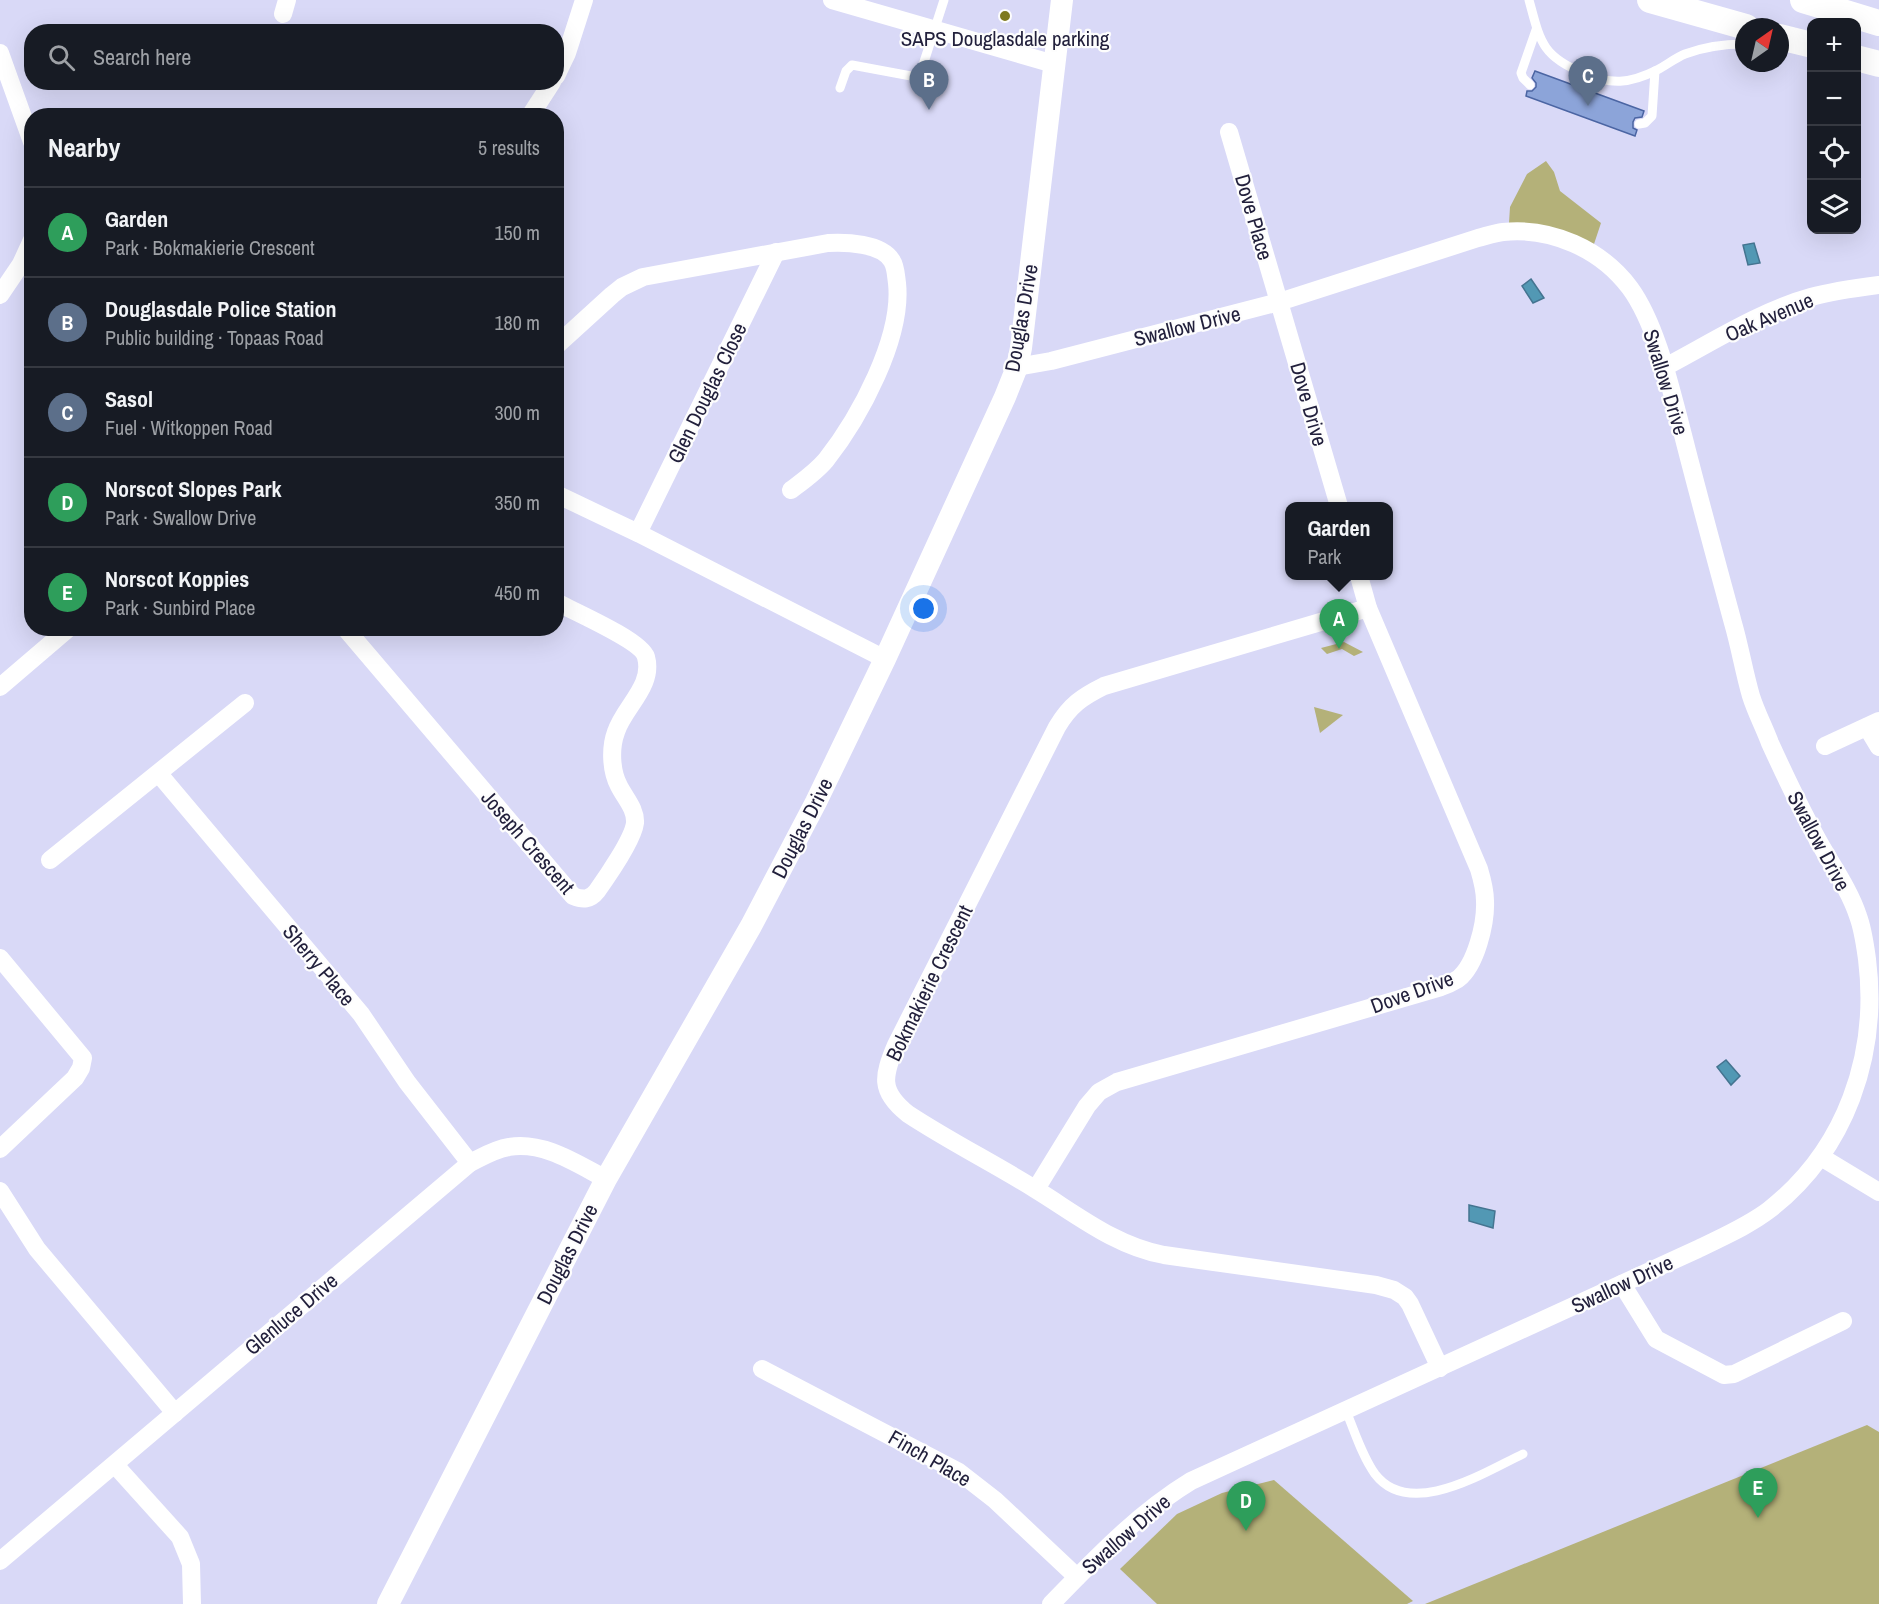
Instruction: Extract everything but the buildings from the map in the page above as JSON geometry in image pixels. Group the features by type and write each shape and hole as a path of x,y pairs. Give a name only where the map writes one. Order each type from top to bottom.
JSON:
{"main road":[{"path":"1650,0 1735,24"},
{"path":"1803,0 1879,23"},
{"path":"1861,59 1879,64"}],"street":[{"path":"564,59 584,0"},
{"path":"832,0 1054,64"},
{"name":"Douglas Drive","path":"388,1604 606,1179 784,864 816,802 885,659 1017,367 1062,0"},
{"path":"0,53 24,120"},
{"path":"535,108 547,90"},
{"name":"Dove Place","path":"1229,132 1279,302"},
{"name":"Swallow Drive","path":"1017,367 1051,361 1279,302 1503,232 1548,235 1570,242 1592,253 1618,275 1640,304 1665,367 1751,698 1794,798 1858,915 1871,996 1870,1020 1860,1080 1841,1124 1821,1157 1798,1184 1761,1216 1698,1250 1191,1481 1132,1523 1051,1604"},
{"path":"564,339 622,287 643,277 828,243 845,242 868,246 880,252 892,261 898,291 896,316 886,355 839,441 824,462 791,490"},
{"name":"Glen Douglas Close","path":"638,533 776,252"},
{"path":"0,295 24,257"},
{"name":"Oak Avenue","path":"1665,367 1789,304 1811,297 1879,285"},
{"name":"Dove Drive","path":"1279,302 1337,502"},
{"path":"564,498 885,659"},
{"name":"Dove Drive","path":"1036,1189 1087,1106 1107,1086 1441,987 1458,979 1473,959 1483,921 1485,903 1479,869 1368,608 1360,580"},
{"name":"Joseph Crescent","path":"352,636 573,896 586,899 597,891 634,829 634,814 617,783 613,769 613,740 618,727 641,689 646,673 646,656 630,640 564,606"},
{"name":"Bokmakierie Crescent","path":"1368,608 1104,686 1078,700 1067,711 1057,727 896,1045 887,1066 885,1079 890,1097 908,1114 1125,1243 1152,1253 1376,1285 1400,1293 1410,1304 1440,1368"},
{"path":"0,687 60,636"},
{"path":"50,861 245,703"},
{"path":"1825,746 1873,724 1879,747"},
{"name":"Sherry Place","path":"159,774 361,1014 406,1082 470,1163"},
{"path":"0,958 83,1058 81,1068 75,1078 0,1149"},
{"name":"Glenluce Drive","path":"0,1561 470,1163 507,1147 537,1148 565,1158 606,1179"},
{"path":"1821,1157 1879,1192"},
{"path":"0,1191 37,1249 175,1413"},
{"path":"1622,1284 1656,1339 1724,1375 1734,1374 1843,1321"},
{"name":"Finch Place","path":"762,1369 959,1472 995,1500 1077,1577"},
{"path":"115,1465 180,1537 191,1564 192,1604"}],"lane":[{"path":"840,88 846,70 852,65 916,75 923,65 944,0"},
{"path":"1529,0 1536,30 1544,46 1554,58 1568,67 1598,79 1622,82 1634,80 1684,55 1705,48 1735,45"},
{"path":"1530,85 1521,73 1536,30"},
{"path":"1639,124 1645,123 1652,116 1655,71"},
{"path":"1346,1411 1369,1465 1381,1480 1397,1490 1423,1494 1446,1490 1523,1454"}],"shaded area":[{"path":"1546,161 1554,172 1560,191 1601,223 1594,244 1522,224 1509,223 1510,207 1527,174"},
{"path":"1344,642 1363,652 1354,656 1342,649 1327,654 1321,648"},
{"path":"1314,707 1343,715 1320,733"},
{"path":"1867,1425 1879,1432 1879,1604 1425,1604"},
{"path":"1274,1480 1413,1601 1407,1604 1157,1604 1120,1569 1177,1514 1222,1493"}],"water":[{"path":"1754,243 1760,263 1748,265 1743,245"},
{"path":"1531,279 1544,298 1533,303 1522,286"},
{"path":"1726,1060 1740,1076 1731,1085 1717,1067"},
{"path":"1469,1205 1495,1211 1493,1228 1469,1221"}],"place":[{"name":"SAPS Douglasdale parking","path":"1005,16"},
{"name":"Sasol","path":"1588,106"},
{"name":"Douglasdale Police Station","path":"929,110"},
{"name":"Garden","path":"1339,649"},
{"name":"Norscot Koppies","path":"1758,1518"},
{"name":"Norscot Slopes Park","path":"1246,1531"}]}
